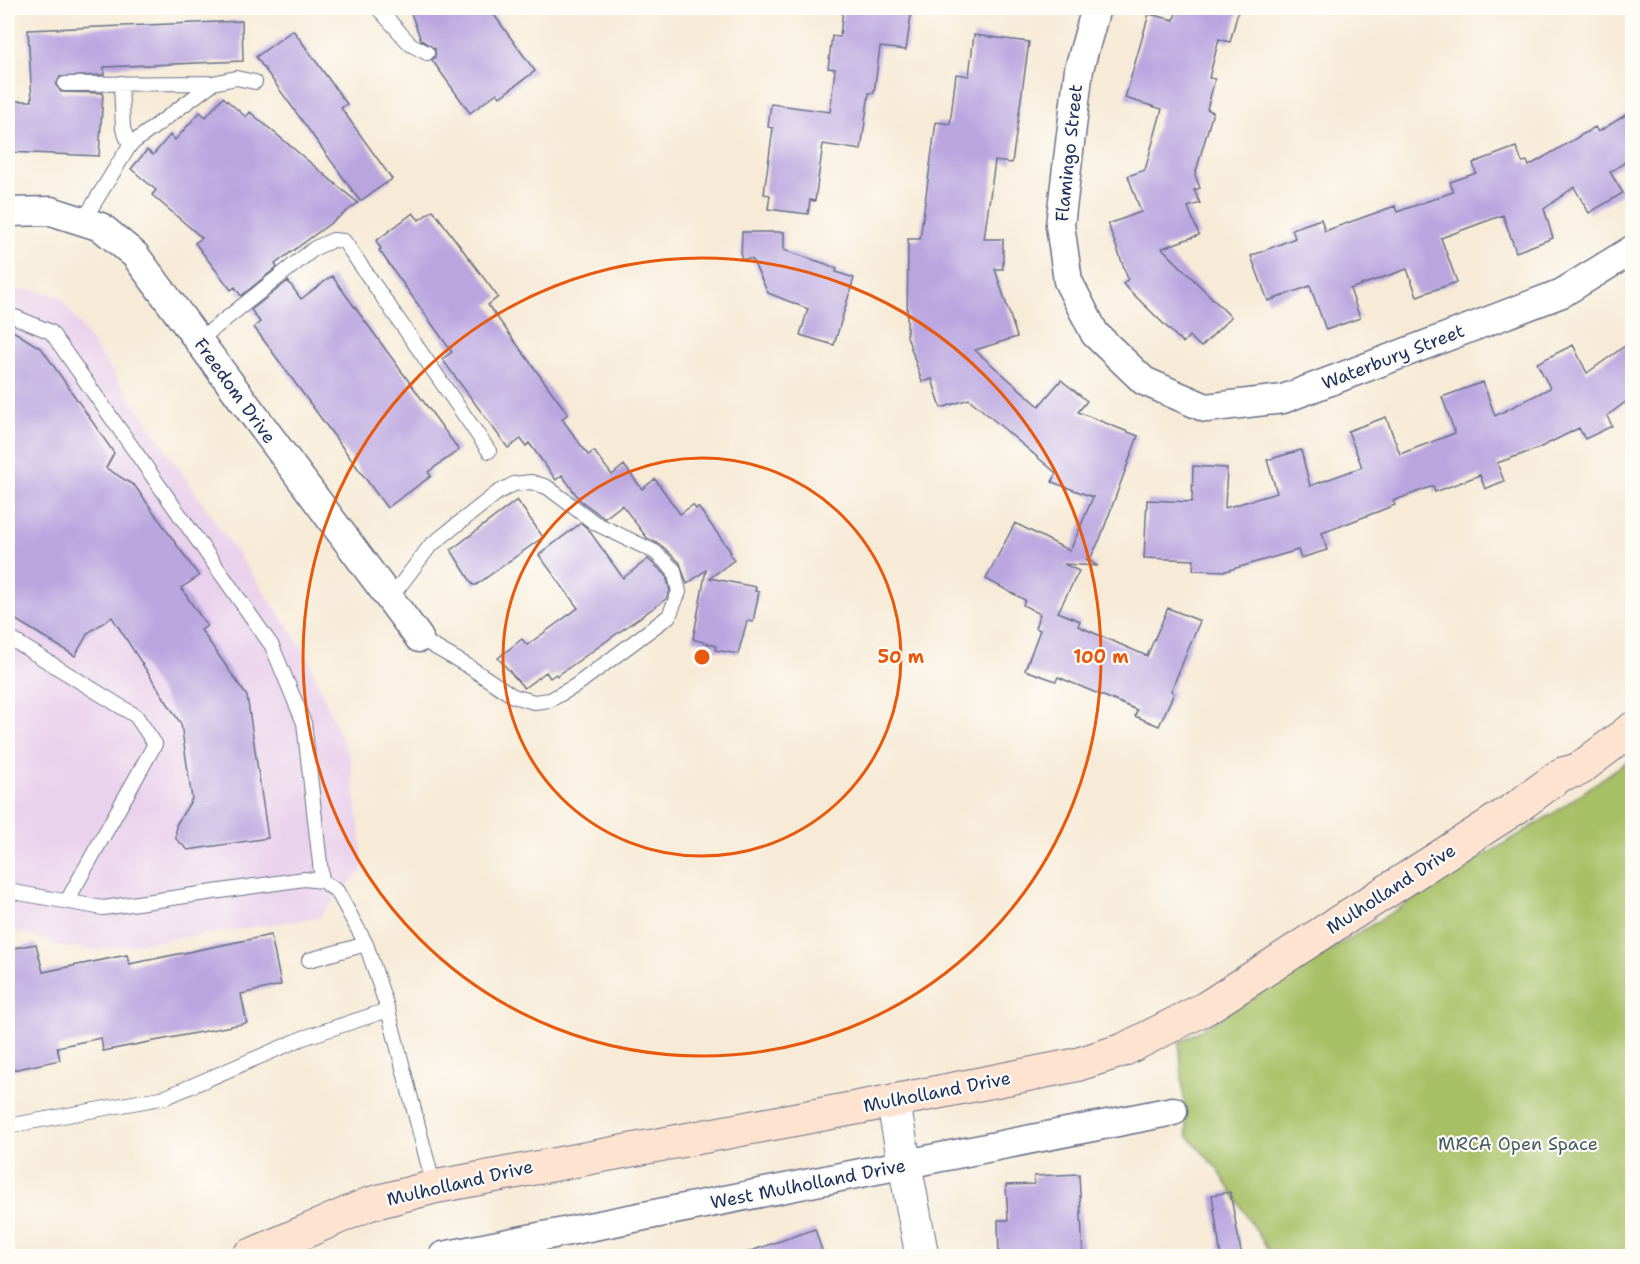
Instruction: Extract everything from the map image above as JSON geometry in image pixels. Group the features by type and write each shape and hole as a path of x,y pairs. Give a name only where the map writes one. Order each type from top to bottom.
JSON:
{"main road":[{"name":"Mulholland Drive","path":"1562,774 1569,759 1632,711"},
{"name":"Mulholland Drive","path":"249,1257 369,1204 434,1187 1076,1065 1123,1050 1167,1030 1206,1008 1507,814 1562,774 1578,770 1632,729"}],"street":[{"name":"Flamingo Street","path":"1096,8 1078,69 1060,225 1068,281 1095,334 1144,381"},
{"name":"Freedom Drive","path":"8,212 51,211 83,221 100,227 135,255 419,638"},
{"name":"Waterbury Street","path":"1144,381 1206,408 1283,399 1562,293 1632,250"},
{"path":"893,1101 922,1257"},
{"name":"West Mulholland Drive","path":"443,1257 1173,1111"}],"lane":[{"path":"378,8 410,44 427,53"},
{"path":"64,84 213,83 236,78 255,82"},
{"path":"121,83 123,129 130,145"},
{"path":"83,221 130,145 213,83"},
{"path":"198,341 315,248 333,240 344,241 489,451"},
{"path":"8,317 15,317 51,332 272,646 304,723 322,881"},
{"path":"389,600 430,546 497,493 514,484 531,482 547,487 596,523 655,552 674,570 679,592 669,616 575,686 550,700 534,702 513,696 468,666 419,638"},
{"path":"8,637 136,716 155,744 68,901"},
{"path":"8,891 103,908 304,879 322,881 336,891 366,944 388,1010 434,1187"},
{"path":"309,960 366,944"},
{"path":"8,1126 166,1096 303,1038 388,1010"}],"shaded area":[{"path":"34,290 60,296 306,653 351,761 364,868 318,918 93,950 61,946 22,933 8,931 8,291"}],"green space":[{"name":"MRCA Open Space","path":"1632,758 1632,1256 1272,1256 1218,1170 1187,1135 1179,1043 1552,814"}],"building":[{"path":"409,8 489,8 535,71 500,97 497,93 470,113 432,60 435,57 435,49 421,40"},
{"path":"843,8 912,8 906,50 880,47 874,93 869,93 861,150 823,144 815,201 810,200 808,214 768,209 770,195 764,194 773,128 768,127 771,104 830,112 835,69 828,68 832,36 840,37"},
{"path":"1177,8 1239,8 1230,42 1219,39 1209,78 1215,79 1207,109 1213,112 1195,175 1200,188 1194,190 1200,203 1188,207 1199,235 1162,248 1231,317 1201,347 1189,336 1183,343 1123,284 1128,279 1108,224 1141,212 1128,176 1145,170 1162,109 1125,98 1149,14 1174,20"},
{"path":"242,21 243,61 104,67 104,75 60,77 56,85 61,92 103,93 99,156 8,152 8,101 32,101 28,30"},
{"path":"293,30 347,104 341,108 392,179 360,201 256,57"},
{"path":"974,35 1029,42 1012,163 995,161 984,239 1003,239 1003,269 995,269 1017,337 975,350 1039,406 1061,380 1087,401 1078,412 1138,436 1100,539 1089,561 1098,566 1064,564 1079,571 1058,612 1080,621 1078,626 1147,656 1168,608 1200,621 1171,691 1174,693 1159,726 1135,716 1137,710 1058,677 1056,681 1025,670 1040,630 1035,628 1040,614 1023,605 1025,600 986,579 1015,523 1070,551 1093,497 1052,482 1056,473 969,399 941,408 932,379 922,382 907,336 908,239 920,239 936,122 950,124 956,74 969,76"},
{"path":"223,97 246,117 250,112 358,203 275,264 277,267 241,296 235,287 231,290 195,243 202,238 152,195 156,190 131,169 147,150 153,155 170,135 175,140 200,112 206,117"},
{"path":"1632,111 1632,158 1610,172 1623,193 1589,213 1574,187 1544,209 1553,238 1516,252 1503,215 1441,238 1457,282 1417,296 1407,269 1350,289 1360,318 1326,330 1310,286 1268,301 1251,256 1295,238 1292,229 1321,219 1325,231 1395,206 1397,212 1453,192 1450,182 1476,173 1473,163 1516,147 1522,162 1527,161 1529,166 1595,127 1598,132"},
{"path":"433,210 498,297 488,305 568,414 562,419 588,455 594,451 612,475 624,465 642,489 655,479 680,514 693,505 696,509 698,507 731,552 729,553 734,560 710,578 756,587 755,591 759,592 753,622 747,621 738,654 715,650 716,646 693,639 706,570 687,584 680,563 661,545 647,538 622,505 605,518 580,500 562,475 556,480 529,443 526,446 521,439 508,448 442,359 452,352 379,250 381,249 376,241 413,213 419,220"},
{"path":"742,232 784,232 784,250 826,264 837,269 836,272 854,278 834,345 800,335 808,309 768,293 752,259 741,259"},
{"path":"332,276 459,450 428,472 431,476 387,508 254,327 260,322 251,310 288,281 301,299"},
{"path":"8,328 42,349 114,453 106,468 135,486 199,576 181,588 207,626 201,630 247,696 268,838 188,850 176,839 176,825 192,799 181,724 112,617 88,633 75,656 8,615"},
{"path":"1632,341 1632,397 1607,416 1612,426 1585,439 1579,428 1537,449 1497,463 1504,481 1485,489 1480,475 1435,492 1433,486 1393,501 1395,505 1322,533 1327,550 1301,558 1298,550 1226,571 1193,570 1194,560 1144,558 1147,500 1192,502 1193,466 1227,468 1225,508 1277,493 1267,460 1301,450 1310,486 1362,467 1348,431 1386,417 1400,454 1455,433 1442,397 1483,382 1495,416 1550,388 1537,363 1573,345 1587,373"},
{"path":"517,500 543,537 473,585 451,550"},
{"path":"581,523 588,529 623,578 648,559 666,575 670,591 666,599 557,676 556,674 550,678 546,672 524,688 498,658 522,639 527,645 578,608 539,555"},
{"path":"271,935 281,985 241,994 247,1023 103,1051 101,1038 57,1047 60,1060 8,1071 8,949 36,944 43,972 127,955 129,964"},
{"path":"1079,1174 1083,1257 999,1257 998,1220 1008,1220 1006,1185 1034,1184 1034,1176"},
{"path":"1230,1192 1242,1257 1221,1257 1212,1195"},
{"path":"815,1229 824,1257 745,1257 745,1253"}]}
